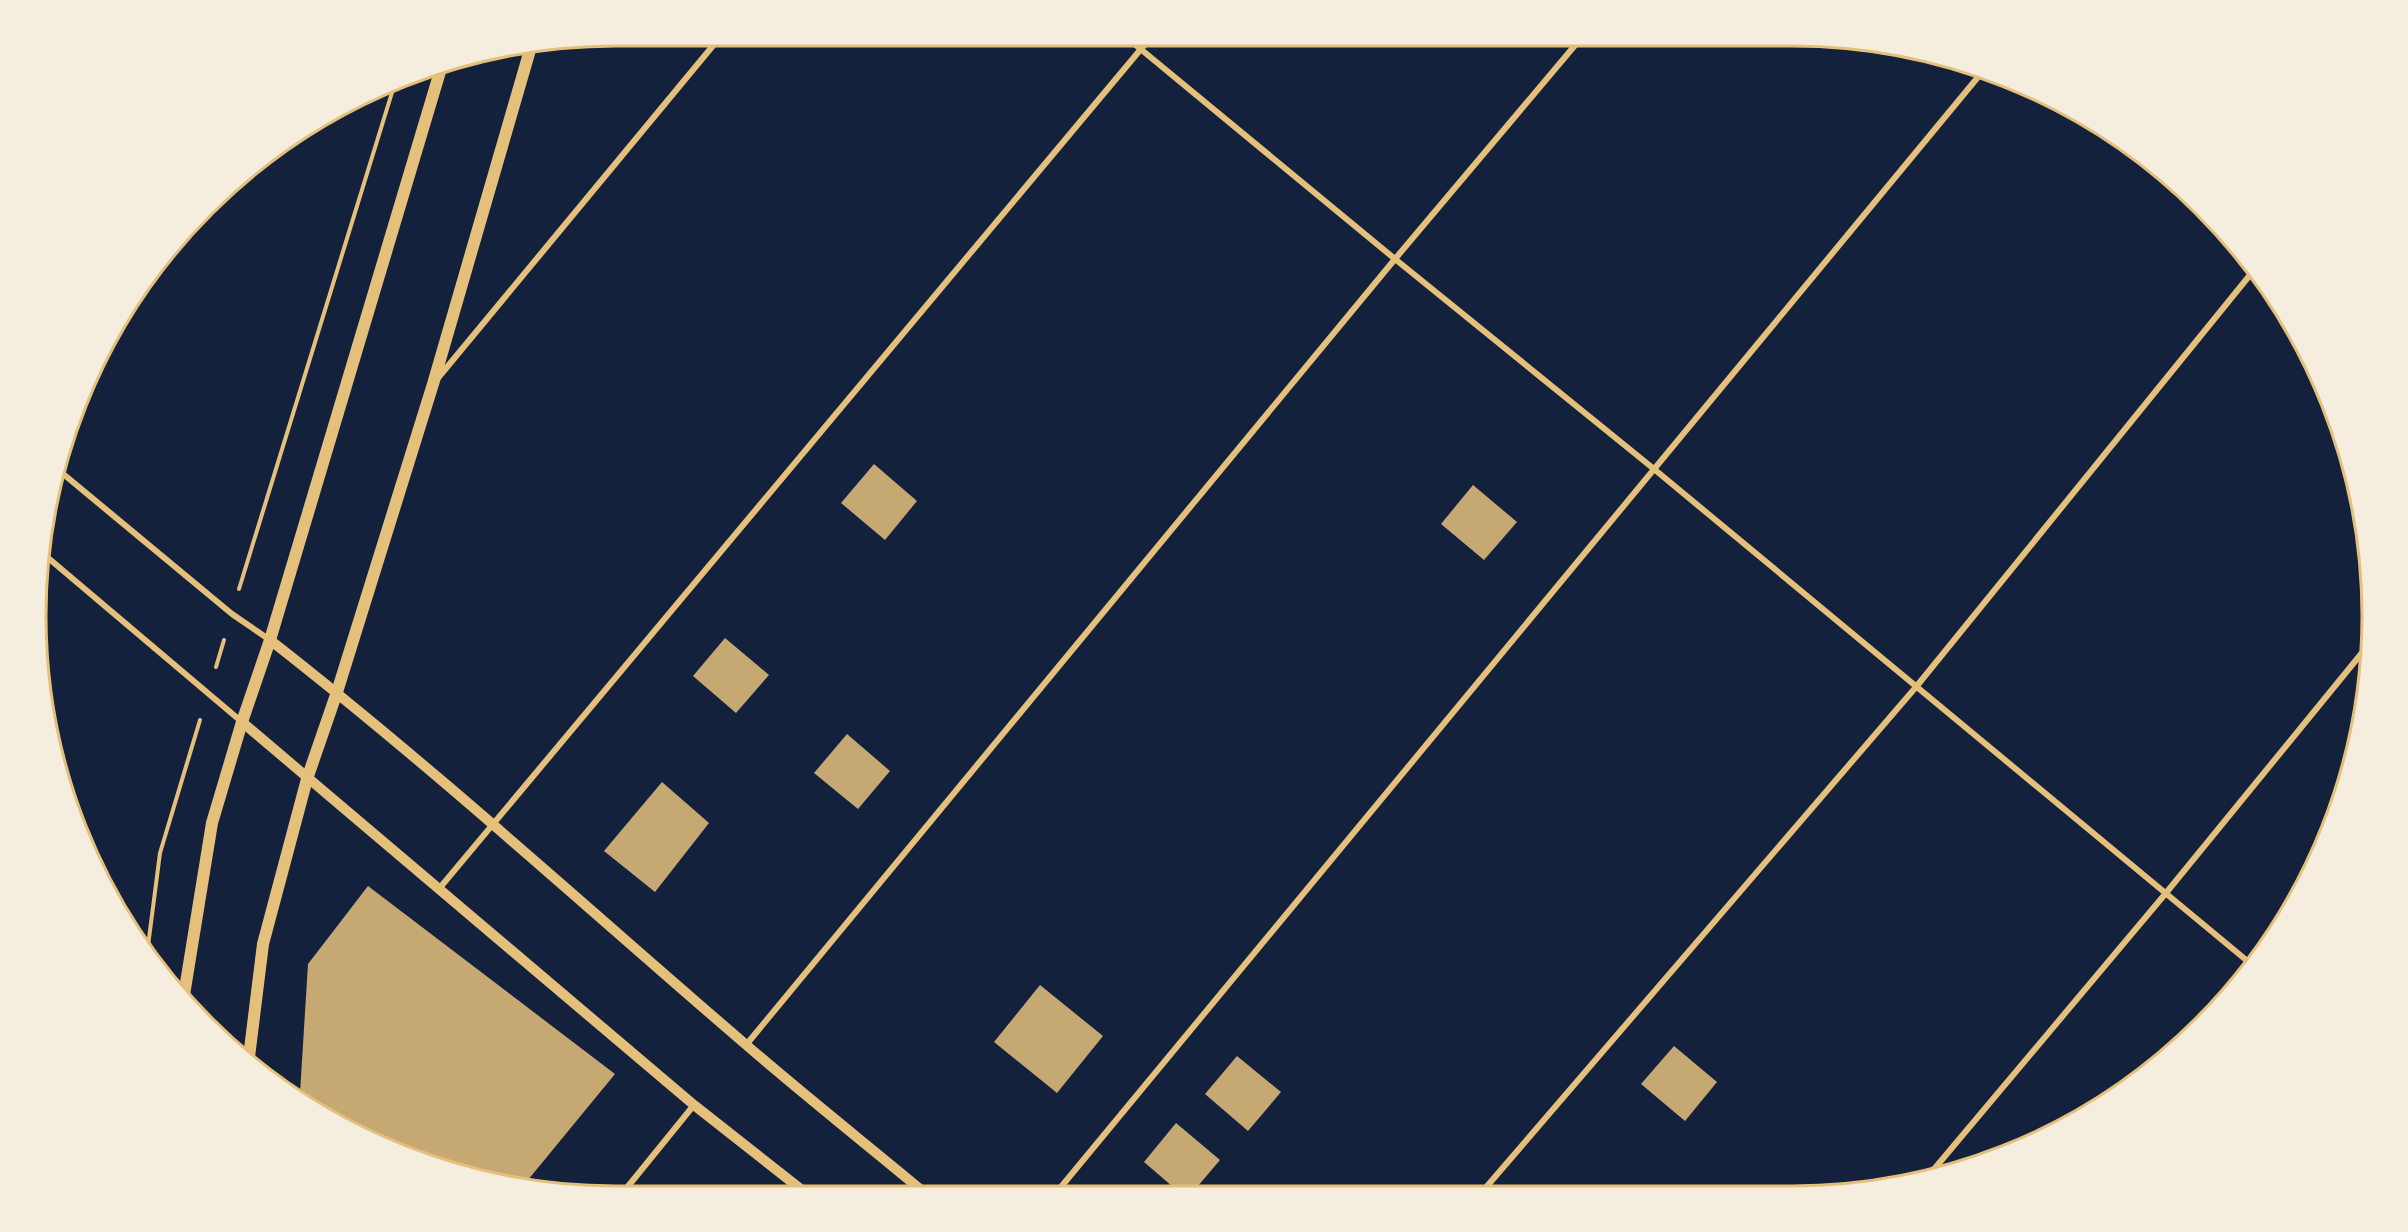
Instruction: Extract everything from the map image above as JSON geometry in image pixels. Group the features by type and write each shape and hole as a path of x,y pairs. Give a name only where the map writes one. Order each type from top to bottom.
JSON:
{"main road":[{"path":"250,1051 263,944 307,779 337,692 433,384 529,53"},
{"path":"185,988 213,823 439,75"}],"street":[{"path":"433,384 712,47"},
{"path":"746,1045 1395,259 1574,47"},
{"path":"438,890 1140,49 1654,469 2246,960"},
{"path":"1062,1186 1977,78"},
{"path":"1487,1186 1916,687 2249,276"},
{"path":"64,475 232,614 337,692 493,823 746,1045 916,1186"},
{"path":"50,558 438,890 694,1105 797,1186"},
{"path":"1936,1167 2166,893 2360,656"},
{"path":"628,1186 694,1105"}],"path":[{"path":"149,941 160,853 392,93"}],"building":[{"path":"874,464 917,501 885,540 841,503"},
{"path":"1473,485 1517,522 1484,560 1441,524"},
{"path":"725,638 769,675 736,713 693,676"},
{"path":"847,734 890,771 858,809 814,773"},
{"path":"662,782 709,823 655,892 604,851"},
{"path":"368,886 615,1074 529,1179 505,1175 433,1155 364,1127 300,1090 308,964"},
{"path":"1040,985 1103,1036 1057,1093 994,1042"},
{"path":"1674,1046 1717,1082 1685,1121 1641,1084"},
{"path":"1237,1056 1281,1092 1248,1131 1205,1094"},
{"path":"1176,1123 1220,1160 1198,1186 1172,1186 1144,1162"}]}
